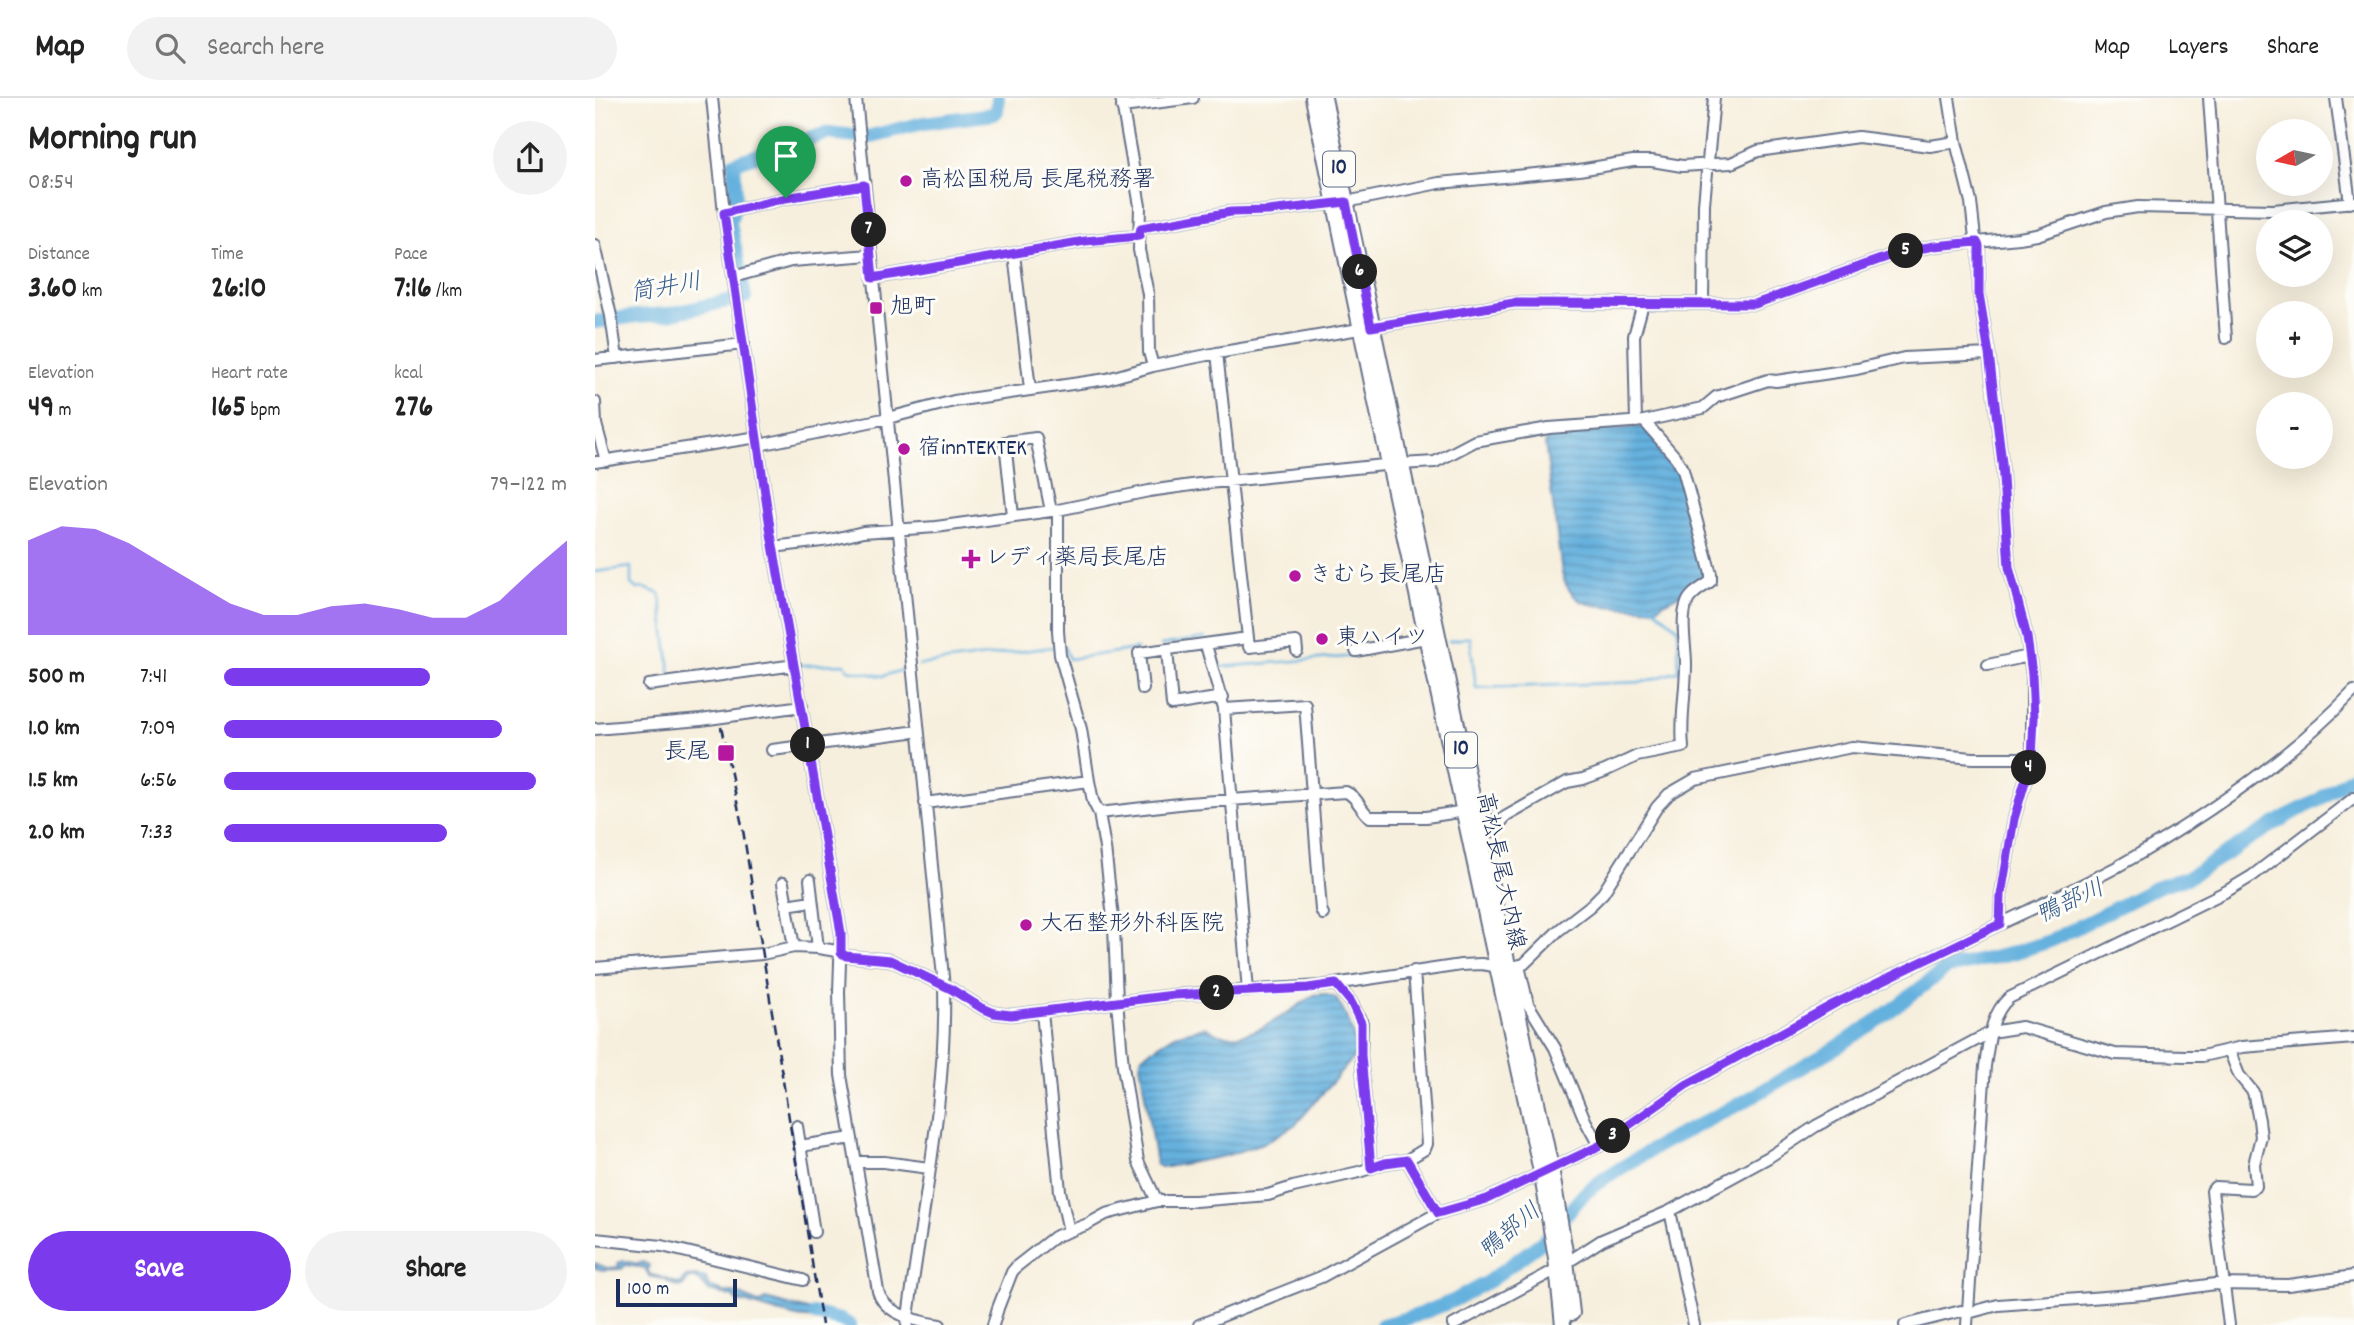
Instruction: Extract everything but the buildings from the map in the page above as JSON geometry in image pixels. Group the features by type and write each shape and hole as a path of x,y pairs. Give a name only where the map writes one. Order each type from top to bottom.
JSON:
{"main road":[{"name":"高松長尾大内線","path":"1313,98 1341,202"},
{"name":"高松長尾大内線","path":"1324,98 1366,328 1469,811 1507,967 1547,1172 1573,1325"},
{"name":"高松長尾大内線","path":"1561,1260 1563,1325"}],"street":[{"path":"712,98 724,213 740,275 736,297 773,547 841,933 841,1075 879,1297 908,1321 940,1325"},
{"path":"856,98 944,987 942,1070 908,1321"},
{"path":"1153,366 1149,352 1150,310 1139,250 1137,179 1129,155 1122,102 1193,98"},
{"path":"1703,304 1704,204 1714,98"},
{"path":"1949,98 1979,246 1979,294 1989,354 2005,493 2009,567 2027,637 2034,718 2032,758 2014,819 2001,895 2000,924"},
{"path":"2209,98 2226,338"},
{"path":"595,402 601,462 667,449 758,441 888,418 954,401 1107,379 1153,366 1217,354 1514,303 1763,303 1898,253 1934,246 2037,235 2120,209 2138,207 2273,210 2352,202 2336,98"},
{"path":"873,278 1140,232 1206,215 1341,202 1439,183 1579,170 1633,161 1682,166 1731,163 1758,151 1858,137 1930,146 1957,142"},
{"path":"724,213 786,198 864,185"},
{"path":"595,246 612,320 617,358"},
{"path":"1014,254 1030,389"},
{"path":"740,275 791,261 871,256"},
{"path":"1099,813 1346,792 1354,795 1370,817 1426,817 1485,808 1490,832 1506,817 1567,782 1594,775 1637,756 1683,747 1681,731 1686,666 1684,615 1686,603 1711,581 1711,574 1683,470 1677,459 1640,422 1634,336 1643,304"},
{"path":"595,360 744,344"},
{"path":"1217,354 1249,647 1296,642 1297,651"},
{"path":"773,547 830,540 863,532 936,527 1054,510 1149,491 1435,463 1475,441 1549,428 1640,422 1703,408 1716,397 1768,380 1857,369 1904,358 1989,354"},
{"path":"1013,516 1005,442 1036,438 1054,510 1060,655 1081,729 1093,801 1099,813 1113,914 1123,1066 1138,1161 1157,1201"},
{"path":"1356,651 1432,637"},
{"path":"1143,689 1139,653 1248,638"},
{"path":"1206,645 1223,703 1248,992"},
{"path":"1167,650 1172,705 1305,704 1323,915"},
{"path":"1988,665 2029,656"},
{"path":"649,685 795,665"},
{"path":"1199,1325 1321,1277 1438,1213 1487,1199 1547,1172 1599,1146 1686,1085 1834,1004 2112,869 2168,837 2272,762 2354,691"},
{"path":"595,729 701,720 802,706"},
{"path":"772,750 918,731"},
{"path":"595,968 762,954 794,947 818,948 846,956 890,960 994,1013 1011,1015 1117,1001 1336,984 1414,971 1481,964 1507,967 1524,964 1603,893 1657,807 1669,794 1695,779 1852,747 1973,758 2032,758"},
{"path":"925,803 1089,781"},
{"path":"1968,1319 1985,1066 1991,1032 1999,1008 2010,998 2227,891 2252,876 2353,801"},
{"path":"810,880 818,948"},
{"path":"783,883 794,947"},
{"path":"786,905 813,901"},
{"path":"1507,967 1555,1048 1585,1121 1599,1146"},
{"path":"993,1325 1017,1266 1046,1242 1106,1214 1157,1201 1268,1195 1293,1186 1407,1160 1425,1149 1427,1144 1414,971"},
{"path":"1336,984 1351,1002 1361,1023 1361,1055 1371,1168"},
{"path":"1042,1012 1060,1191 1069,1231"},
{"path":"1453,1325 1561,1260 1670,1211 1769,1157 1816,1126 1991,1032 2022,1027 2115,1054 2202,1056 2242,1047 2354,1038"},
{"path":"2229,1050 2239,1075 2253,1092 2261,1137 2254,1164 2256,1186 2251,1189 2215,1187 2212,1191 2229,1325"},
{"path":"797,1126 814,1232"},
{"path":"800,1146 852,1138"},
{"path":"1407,1160 1438,1213"},
{"path":"856,1162 884,1162 929,1168"},
{"path":"1670,1211 1694,1325"},
{"path":"595,1239 662,1246 803,1280"},
{"path":"1968,1319 1998,1305 2144,1294 2225,1284 2288,1285 2354,1276"},
{"path":"1905,1325 1961,1311 1968,1319"}],"water":[{"path":"1644,427 1677,466 1705,575 1695,586 1655,609 1586,603 1570,591 1562,573 1545,443 1549,435"},
{"path":"1324,994 1336,998 1344,1012 1352,1032 1356,1055 1296,1124 1266,1142 1225,1156 1167,1167 1156,1164 1140,1064 1142,1056 1175,1035 1206,1027 1219,1034 1233,1036 1247,1033 1276,1020 1314,995"},
{"path":"624,1261 638,1264 643,1262 649,1265 648,1272 651,1275 680,1284 686,1277 698,1276 706,1278 709,1287 724,1292 734,1292 758,1303 764,1302 765,1299 831,1316 831,1320 797,1317 737,1301 734,1297 709,1291 695,1278 689,1279 682,1287 649,1276 645,1268 625,1265 622,1269 595,1268 595,1263 607,1268 619,1267 618,1263"}],"waterway":[{"name":"筒井川","path":"595,322 669,314 745,297 730,223 736,199 734,163 827,133 867,137 923,123 994,114 997,111 998,98"},
{"path":"595,572 631,567 631,584 637,589 644,588 660,594 671,678 673,677"},
{"path":"1449,641 1470,637 1476,688 1643,682 1679,671 1678,628 1655,609"},
{"path":"1161,645 1205,638"},
{"path":"1064,646 1069,659 1137,649"},
{"path":"919,665 1053,647"},
{"path":"1214,657 1219,667 1358,656"},
{"path":"707,672 763,664"},
{"path":"802,665 845,664 848,670 883,676 905,669"},
{"name":"鴨部川","path":"1382,1325 1453,1301 1489,1281 1542,1242 1585,1193 1606,1177 1842,1044 1947,968 2013,953 2050,941 2161,885 2187,878 2289,815 2317,801 2354,775"},
{"name":"鴨部川","path":"815,1314 850,1325"}],"railway":[{"path":"721,727 743,830 822,1325"}],"place":[{"name":"高松国税局 長尾税務署","path":"906,181"},
{"name":"旭町","path":"876,308"},
{"name":"宿innTEKTEK","path":"904,449"},
{"name":"レディ薬局長尾店","path":"971,559"},
{"name":"きむら長尾店","path":"1295,576"},
{"name":"東ハイツ","path":"1322,639"},
{"name":"長尾","path":"726,753"},
{"name":"大石整形外科医院","path":"1026,925"}],"route":[{"path":"864,185 873,278 1085,241 1139,236 1141,228 1157,227 1206,215 1346,202 1371,327 1514,303 1763,303 1898,253 1977,242 1979,294 1989,354 2005,493 2009,567 2027,637 2034,718 2032,758 2014,819 1999,908 2000,924 1834,1004 1686,1085 1599,1146 1487,1199 1438,1213 1407,1160 1371,1168 1361,1055 1363,1032 1351,1002 1336,984 1174,995 1011,1015 994,1013 980,1007 951,989 890,960 846,956 841,953 841,933 765,499 724,213 786,198 864,185"}]}
